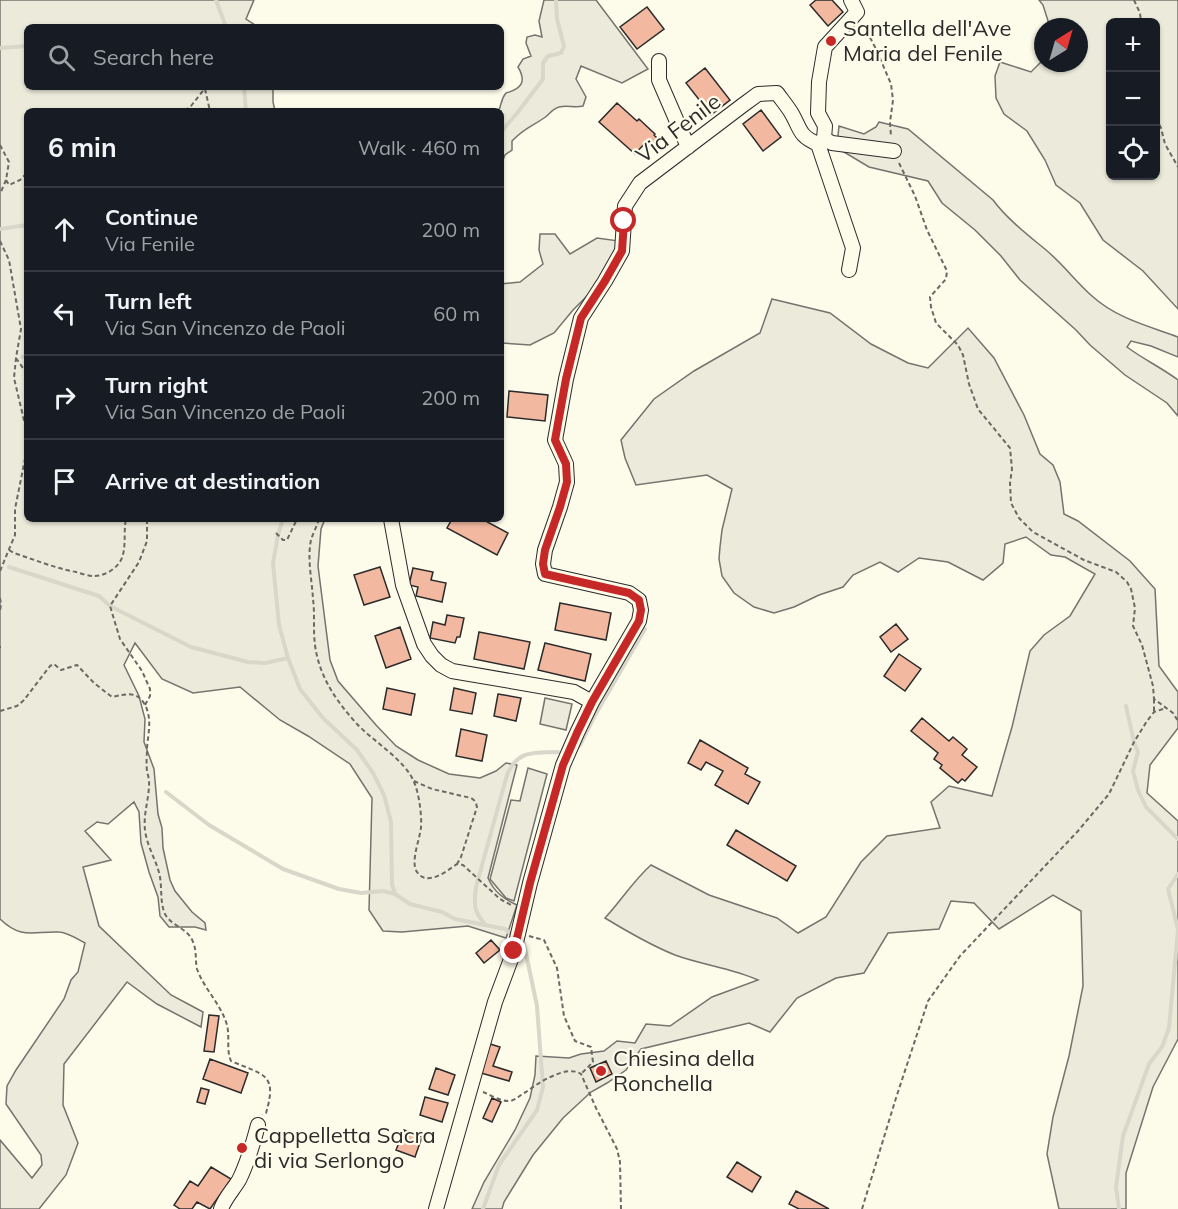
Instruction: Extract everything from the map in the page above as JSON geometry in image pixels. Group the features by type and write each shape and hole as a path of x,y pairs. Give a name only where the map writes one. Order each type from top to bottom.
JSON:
{"street":[{"path":"849,270 853,248 821,142 825,126 818,113 819,82 825,47 854,6"},
{"path":"659,62 658,80 688,147"},
{"name":"Via Fenile","path":"592,702 639,621 641,610 639,600 629,593 545,574 543,564 545,550 567,482 566,464 555,440 566,379 581,318 622,251 625,207 640,183 758,94 777,93 793,114 798,128 807,140 821,142"},
{"path":"821,142 894,151"},
{"path":"392,522 403,585 424,644 441,665 452,671 574,692 592,702 563,765 530,883 515,947 495,1002 436,1209"},
{"path":"221,1209 246,1166 258,1125"}],"path":[{"path":"1134,0 1141,18"},
{"path":"854,6 876,48 891,84 893,100 890,134 894,151 915,196 927,231 947,271 946,279 930,297 936,323 958,345 978,409 1010,448 1011,503 1019,518 1033,532 1084,560 1116,572 1127,582 1135,608 1133,626 1142,645 1153,686 1154,699 1154,712 1134,742 1108,794 1078,831 960,956 928,1001 862,1209"},
{"path":"189,108 203,90"},
{"path":"205,90 209,108"},
{"path":"1160,126 1165,144 1178,167"},
{"path":"0,145 9,162 6,180 0,194"},
{"path":"6,180 9,185 24,176"},
{"path":"0,242 9,260 21,329 14,378 24,420"},
{"path":"16,358 24,370"},
{"path":"0,571 15,535 15,509 24,464"},
{"path":"9,550 66,570 94,576 102,575 110,572 120,562 124,550 123,530 125,522"},
{"path":"145,705 150,696 150,689 142,671 120,639 110,606 139,562 147,541 147,522"},
{"path":"276,533 283,540 287,540 296,522"},
{"path":"319,522 311,539 309,561 314,603 315,643 325,681 357,723 392,755 414,781 432,789 474,800 477,807 457,864 429,878 417,872 415,866 421,825 414,781"},
{"path":"0,598 0,611"},
{"path":"0,711 17,706 24,700 54,664 61,670 77,665 94,683 112,697 132,694 136,695 145,705 149,716 145,828 147,843 160,875 165,914 172,922 190,934 194,943 196,967 227,1025 228,1054 231,1061 262,1074 267,1079 271,1093 266,1113 259,1117 258,1125"},
{"path":"1154,699 1173,713 1178,721"},
{"path":"1154,712 1166,708"},
{"path":"461,857 463,865"},
{"path":"457,864 463,865 500,899 524,912"},
{"path":"518,931 544,940 558,968 564,1016 575,1041 591,1047 593,1062 581,1074"},
{"path":"471,1084 504,1101 511,1101 557,1074 578,1071 619,1155 621,1209"}],"shaded area":[{"path":"0,0 254,0 246,19 254,24 24,24 24,90 273,90 274,108 24,108 24,522 324,522 321,529 318,566 330,660 338,681 396,746 418,760 449,774 480,778 496,771 506,763 517,765 488,878 500,894 517,905 506,938 468,926 402,932 383,931 369,910 372,798 350,764 280,720 240,687 193,693 162,679 135,643 124,665 139,696 145,719 144,742 154,769 158,814 170,880 175,891 192,912 205,923 206,930 195,927 169,927 160,916 158,897 141,843 139,812 134,802 108,824 97,822 85,831 111,860 83,867 99,926 171,995 203,1012 201,1027 157,1004 127,982 64,1064 63,1105 78,1143 66,1175 39,1209 0,1209 0,1140 32,1178 42,1165 41,1155 6,1104 7,1086 64,999 71,980 78,972 85,943 62,932 21,932 0,919"},
{"path":"544,0 596,0 648,69 622,83 581,66 576,79 586,97 583,106 562,106 553,110 512,141 512,150 504,158 504,108 500,108 506,93 521,84 522,77 518,67 523,59 531,56 526,43 527,37 535,35 542,37 539,21"},
{"path":"1039,0 1178,0 1178,309 1143,271 1103,240 1080,203 1056,185 1045,160 1027,131 1004,114 996,98 995,76 1000,62 1031,72 1034,69 1034,72 1088,72 1088,18 1047,18"},
{"path":"879,122 908,129 993,200 1011,220 1052,255 1101,304 1133,321 1178,337 1178,357 1131,341 1127,347 1178,380 1178,416 1167,403 1125,375 1090,345 1020,280 1001,256 975,230 942,203 928,181 869,167 839,149 839,126 864,134 876,127"},
{"path":"540,234 555,234 570,254 597,238 619,241 600,283 554,333 530,345 504,343 504,284 520,282 543,264 539,250"},
{"path":"772,299 830,313 871,344 908,363 928,368 968,328 994,358 1024,415 1040,454 1053,465 1060,482 1064,514 1078,521 1130,561 1155,589 1159,666 1178,692 1178,728 1150,765 1147,793 1178,821 1178,1039 1153,1087 1126,1173 1126,1209 1059,1209 1047,1154 1053,1117 1069,1056 1083,986 1081,911 1053,895 999,929 974,903 951,901 939,929 888,933 864,973 836,978 797,998 770,1032 749,1023 641,1049 626,1070 591,1092 563,1118 533,1155 502,1209 472,1209 484,1182 515,1130 530,1098 536,1056 569,1058 604,1051 617,1041 635,1043 646,1024 670,1026 712,997 758,980 738,972 675,955 648,943 605,918 645,871 651,865 709,895 777,918 798,933 826,917 861,862 887,836 940,828 931,802 949,786 992,796 1012,727 1030,651 1044,635 1070,616 1095,574 1065,557 1051,555 1026,537 1005,544 1003,563 983,580 948,562 919,558 898,572 880,562 853,575 843,587 774,613 754,607 734,593 722,576 719,559 722,530 732,489 707,475 636,485 625,458 621,440 654,399 694,371 760,333"},
{"path":"545,698 572,704 566,730 540,724"},
{"path":"528,768 547,774 514,901 506,898 490,879 511,800 520,801"}],"building":[{"path":"816,0 832,0 843,12 828,26 810,5"},
{"path":"647,7 664,29 637,49 620,27"},
{"path":"705,68 730,100 711,115 686,83"},
{"path":"617,103 655,134 660,141 653,148 646,142 635,154 599,122"},
{"path":"761,110 781,137 763,151 743,124"},
{"path":"509,391 548,395 545,421 507,417"},
{"path":"450,522 488,522 508,533 497,555 447,528"},
{"path":"380,567 390,597 364,605 354,575"},
{"path":"413,568 433,572 431,580 446,583 442,602 416,596 418,587 409,585"},
{"path":"560,603 611,613 606,640 555,630"},
{"path":"447,615 464,618 460,637 457,637 455,643 430,638 433,622 445,625"},
{"path":"896,624 908,639 891,652 880,637"},
{"path":"400,627 411,659 386,668 375,636"},
{"path":"479,632 530,642 524,669 474,659"},
{"path":"545,643 591,654 585,681 538,670"},
{"path":"899,654 921,669 905,691 884,676"},
{"path":"387,688 415,694 411,715 383,709"},
{"path":"454,688 476,693 472,714 450,710"},
{"path":"498,694 521,698 516,721 494,716"},
{"path":"922,718 949,741 953,737 967,749 962,755 977,767 965,781 962,779 958,783 940,768 942,765 934,759 938,753 911,731"},
{"path":"461,729 487,735 482,761 456,756"},
{"path":"700,740 748,768 745,774 760,782 748,804 715,785 723,771 706,762 701,770 688,763"},
{"path":"736,830 796,866 787,881 727,845"},
{"path":"491,940 500,950 484,963 476,953"},
{"path":"209,1015 219,1016 214,1052 204,1051"},
{"path":"490,1044 500,1047 493,1066 512,1072 509,1081 481,1073"},
{"path":"210,1059 248,1073 241,1093 203,1079"},
{"name":"Chiesina della Ronchella","path":"606,1061 612,1074 596,1082 590,1068"},
{"path":"436,1068 455,1075 448,1095 429,1089"},
{"path":"201,1088 209,1090 205,1104 197,1102"},
{"path":"425,1097 448,1103 442,1122 420,1115"},
{"path":"492,1098 501,1102 492,1122 483,1118"},
{"path":"404,1130 422,1137 415,1157 396,1150"},
{"path":"737,1162 761,1177 752,1192 727,1177"},
{"path":"211,1167 231,1179 210,1209 197,1202 192,1209 180,1209 174,1205 190,1181 198,1186"},
{"path":"796,1191 829,1209 799,1209 789,1204"}],"waterway":[{"path":"216,0 225,24"},
{"path":"504,128 543,79 543,63 548,56 561,53 564,46 557,19 556,0"},
{"path":"0,48 24,46"},
{"path":"244,90 246,108"},
{"path":"0,229 24,225"},
{"path":"282,522 273,563 279,625 288,658 300,689 323,718 357,750 373,773 384,795 391,822 392,884 395,894 410,904 442,912 455,919 505,929 513,936"},
{"path":"9,567 99,596 110,606 191,647 248,662 265,663 288,658"},
{"path":"573,752 580,745 645,629"},
{"path":"1126,706 1138,752 1133,771 1138,790 1146,807 1178,839"},
{"path":"485,924 475,907 476,887 507,775 516,761 528,754 558,752"},
{"path":"166,792 209,825 283,869 339,889 361,893 383,891 395,894"},
{"path":"1178,874 1168,889 1178,929"},
{"path":"1119,1209 1116,1187 1123,1136 1149,1064 1162,1047 1169,1028 1178,930"},
{"path":"483,1209 499,1165 537,1110 543,1087 537,1006 524,944 519,941"}],"place":[{"name":"Santella dell'Ave Maria del Fenile","path":"831,41"},
{"name":"Chiesina della Ronchella","path":"601,1071"},
{"name":"Cappelletta Sacra di via Serlongo","path":"242,1148"}],"route":[{"path":"514,951 530,883 563,765 592,702 639,621 641,610 639,600 629,593 545,574 543,564 545,550 567,482 566,464 555,440 566,379 581,318 622,251 624,221"}]}
